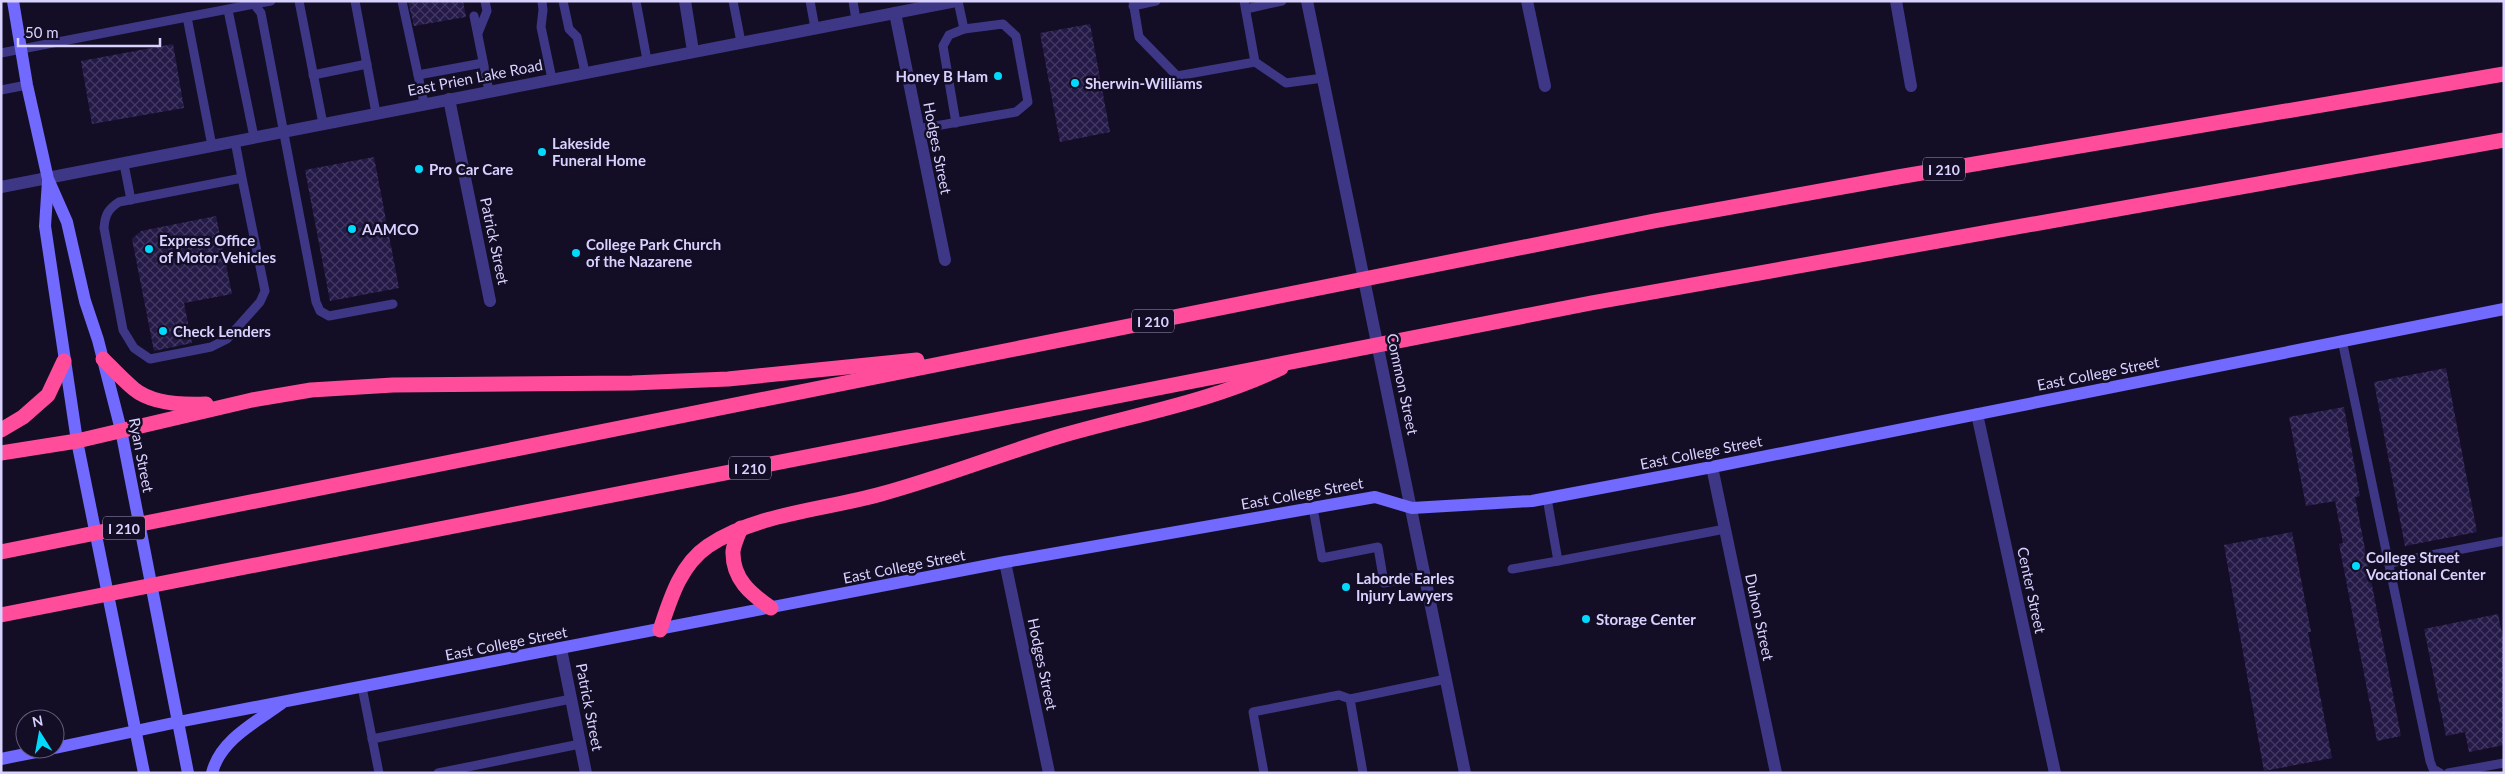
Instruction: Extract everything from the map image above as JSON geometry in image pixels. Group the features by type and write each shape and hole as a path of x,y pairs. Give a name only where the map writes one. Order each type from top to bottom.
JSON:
{"highway":[{"name":"I 210","path":"1,552 1426,266 1898,177 2504,74"},
{"name":"I 210","path":"1,615 1591,303 2504,140"},
{"path":"2476,145 2504,145"},
{"path":"1,453 76,441 252,400 311,390 393,385 632,383 728,379 1008,351"},
{"path":"660,630 674,588 690,563 706,547 741,528 880,494 1057,437 1246,385 1306,358"},
{"path":"103,359 135,390 159,400 190,405 252,400"},
{"path":"1,430 23,417 48,395 64,361"},
{"path":"741,528 733,550 738,574 748,592 771,608"}],"main road":[{"name":"Ryan Street","path":"13,1 48,179 67,222 85,301 103,359 121,430 188,773"},
{"name":"Ryan Street","path":"48,179 46,226 76,441 144,773"},
{"name":"East College Street","path":"65,747 178,722 1005,562 1375,497 1412,508 1532,501 1712,467 2504,309"},
{"path":"212,773 213,766 227,745 286,701"},
{"name":"East College Street","path":"1,759 15,756"}],"street":[{"path":"684,1 694,51"},
{"name":"East Prien Lake Road","path":"1,188 449,98 856,20 922,4 957,1"},
{"name":"Common Street","path":"1307,1 1465,773"},
{"path":"1528,1 1545,86"},
{"path":"1896,1 1911,86"},
{"name":"Hodges Street","path":"895,12 945,260"},
{"name":"Patrick Street","path":"449,98 490,301"},
{"name":"Center Street","path":"1977,414 2055,773"},
{"name":"Duhon Street","path":"1712,467 1776,773"},
{"name":"Hodges Street","path":"1005,562 1049,773"},
{"name":"Patrick Street","path":"561,648 586,773"}],"lane":[{"path":"1,53 272,1"},
{"path":"299,1 322,124"},
{"path":"355,1 376,113"},
{"path":"402,1 424,103"},
{"path":"477,33 487,11 485,1"},
{"path":"542,1 541,27 552,79"},
{"path":"564,1 569,29 577,37 585,72"},
{"path":"636,1 647,60"},
{"path":"733,1 741,42"},
{"path":"810,1 815,28"},
{"path":"853,1 856,20"},
{"path":"957,1 964,29"},
{"path":"1156,1 1133,3 1138,37 1177,76 1255,62 1286,83 1323,78"},
{"path":"1255,62 1245,5 1282,1"},
{"path":"254,3 261,13 316,302 320,312 329,316 393,304"},
{"path":"228,10 254,137"},
{"path":"474,16 489,91"},
{"path":"187,18 212,146"},
{"path":"918,129 956,123 1016,112 1028,102 1016,36 1003,24 964,29 948,35 943,46 956,123"},
{"path":"418,76 484,63"},
{"path":"313,75 367,64"},
{"path":"1,90 28,85"},
{"path":"235,141 264,291 260,302 227,339 211,347 150,359 134,348 122,330 104,228 105,216 119,202 242,178"},
{"path":"124,164 132,200"},
{"path":"2342,340 2430,761 2432,769 2440,773"},
{"path":"1547,498 1558,561"},
{"path":"1313,508 1322,558 1378,548 1384,583 1425,575"},
{"path":"1512,569 1725,528"},
{"path":"2390,563 2504,541"},
{"path":"1264,773 1253,712 1338,695 1350,699 1446,679"},
{"path":"362,687 379,773"},
{"path":"372,740 571,698"},
{"path":"1350,699 1363,773"},
{"path":"438,773 580,744"},
{"path":"2448,773 2504,763"}],"building":[{"path":"408,1 463,1 466,17 414,26"},
{"name":"Sherwin-Williams","path":"1090,24 1110,132 1060,142 1040,33"},
{"path":"173,44 184,108 92,124 81,61"},
{"name":"AAMCO","path":"374,157 399,288 330,301 305,170"},
{"path":"216,216 232,294 184,303 192,343 154,351 132,239 141,231"},
{"path":"2446,368 2477,532 2405,546 2374,382"},
{"path":"2344,407 2360,496 2355,497 2401,736 2377,741 2339,544 2343,543 2335,501 2306,506 2289,417"},
{"path":"2292,532 2311,632 2308,632 2332,758 2264,771 2224,545"},
{"path":"2498,614 2504,643 2504,745 2469,752 2465,732 2446,736 2424,629"}],"place":[{"name":"Honey B Ham","path":"998,76"},
{"name":"Sherwin-Williams","path":"1075,83"},
{"name":"Lakeside Funeral Home","path":"542,152"},
{"name":"Pro Car Care","path":"419,169"},
{"name":"AAMCO","path":"352,229"},
{"name":"Express Office of Motor Vehicles","path":"149,249"},
{"name":"College Park Church of the Nazarene","path":"576,253"},
{"name":"Check Lenders","path":"163,331"},
{"name":"College Street Vocational Center","path":"2356,566"},
{"name":"Laborde Earles Injury Lawyers","path":"1346,587"},
{"name":"Storage Center","path":"1586,619"}]}
